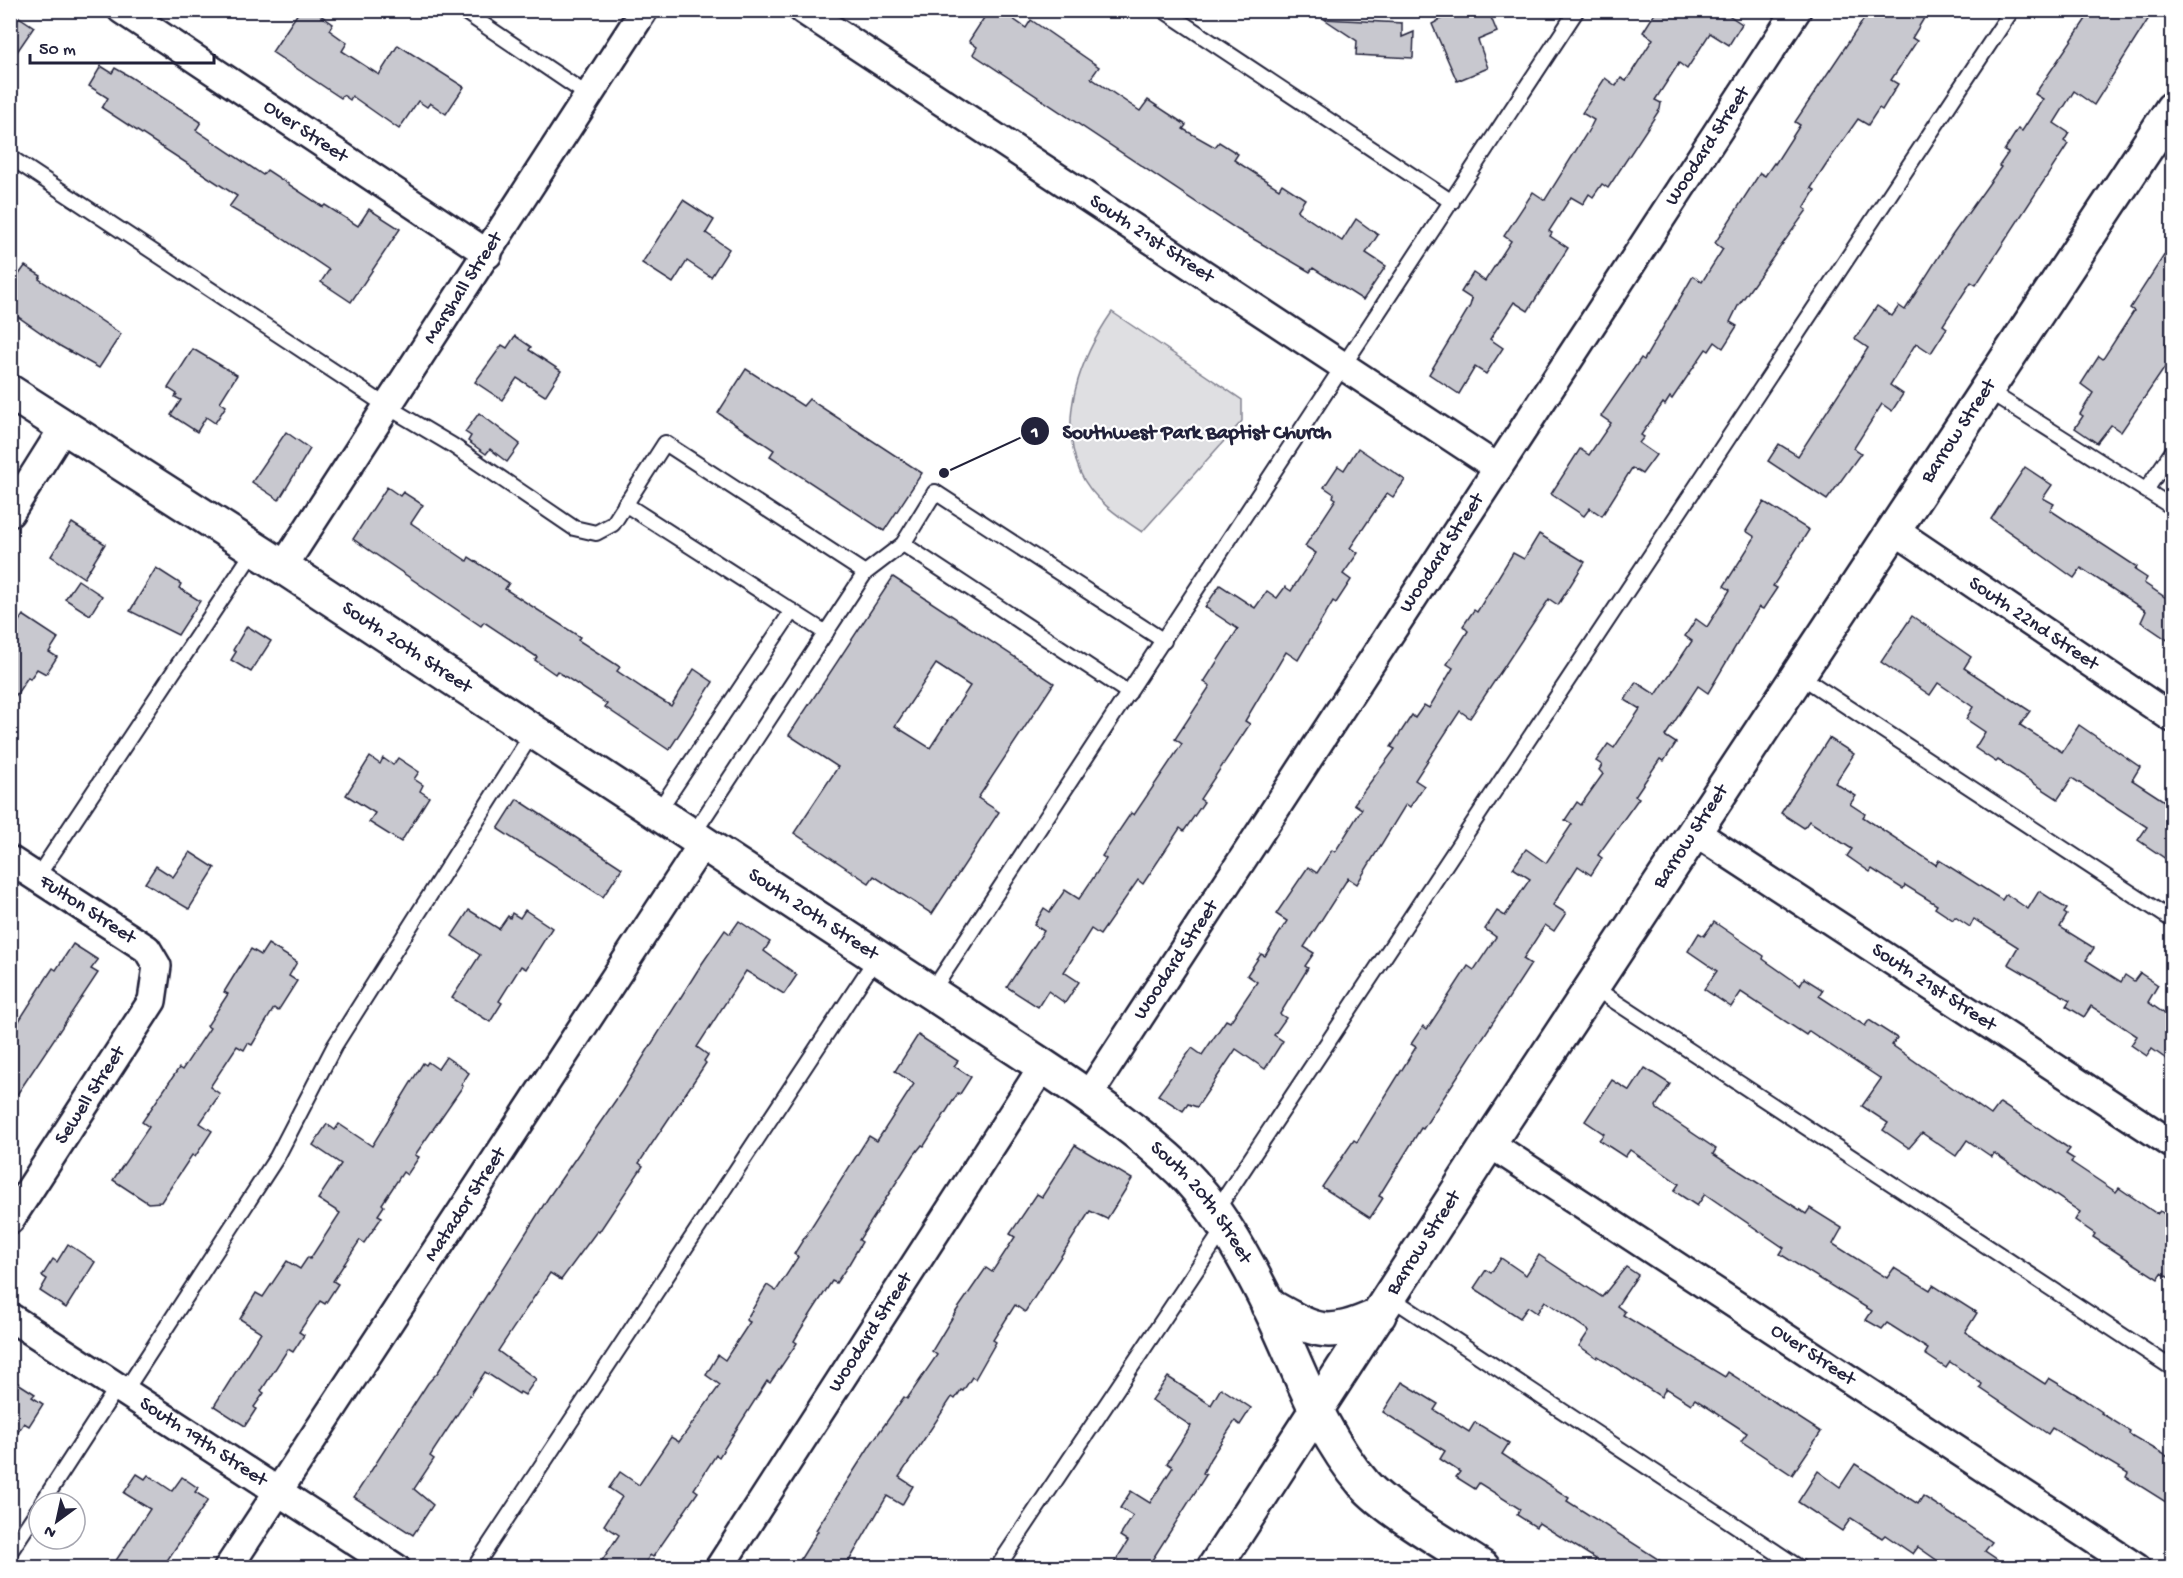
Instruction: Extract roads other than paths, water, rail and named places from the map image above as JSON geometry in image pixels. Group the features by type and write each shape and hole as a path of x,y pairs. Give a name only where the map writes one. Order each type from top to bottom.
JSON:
{"street":[{"name":"Over Street","path":"122,10 488,254"},
{"name":"Marshall Street","path":"283,567 644,10"},
{"name":"South 21st Street","path":"803,10 1498,468"},
{"name":"Woodard Street","path":"1088,1096 1797,10"},
{"name":"Barrow Street","path":"1214,1568 1489,1143 2172,109"},
{"name":"South 20th Street","path":"10,392 283,567 1088,1096 1181,1172 1220,1220 1268,1305 1316,1413 1336,1446 1366,1486 1404,1515 1483,1568"},
{"path":"10,513 64,427"},
{"name":"South 22nd Street","path":"1894,530 2172,718"},
{"name":"South 21st Street","path":"1695,832 2172,1144"},
{"name":"Matador Street","path":"228,1568 698,840"},
{"name":"Fulton Street","path":"12,863 38,877 147,949 157,966"},
{"name":"Sewell Street","path":"10,1220 152,1002 157,966"},
{"name":"Woodard Street","path":"719,1568 1044,1066"},
{"name":"Over Street","path":"1489,1143 2137,1568"},
{"path":"1268,1305 1311,1328 1329,1331 1345,1330 1384,1306"},
{"name":"South 19th Street","path":"10,1317 396,1568"}],"lane":[{"path":"462,10 589,96"},
{"path":"1163,10 1452,202"},
{"path":"931,993 1345,367 1577,10"},
{"path":"997,1568 1220,1220 2012,10"},
{"path":"10,157 388,407 452,445 574,528 596,533 613,524 665,443 865,573"},
{"path":"1987,390 2172,507"},
{"path":"2146,490 2172,452"},
{"path":"698,840 865,573 903,544 935,492 1164,641"},
{"path":"626,504 826,633"},
{"path":"903,544 1129,693"},
{"path":"38,877 255,549"},
{"path":"657,813 792,611"},
{"path":"1799,675 2172,920"},
{"path":"50,1491 122,1389 277,1157 335,1045 534,732"},
{"path":"474,1568 877,957"},
{"path":"1592,987 2172,1368"},
{"path":"1384,1306 1800,1568"},
{"path":"10,1552 27,1526"}],"place":[{"name":"Southwest Park Baptist Church","path":"944,473"}]}
